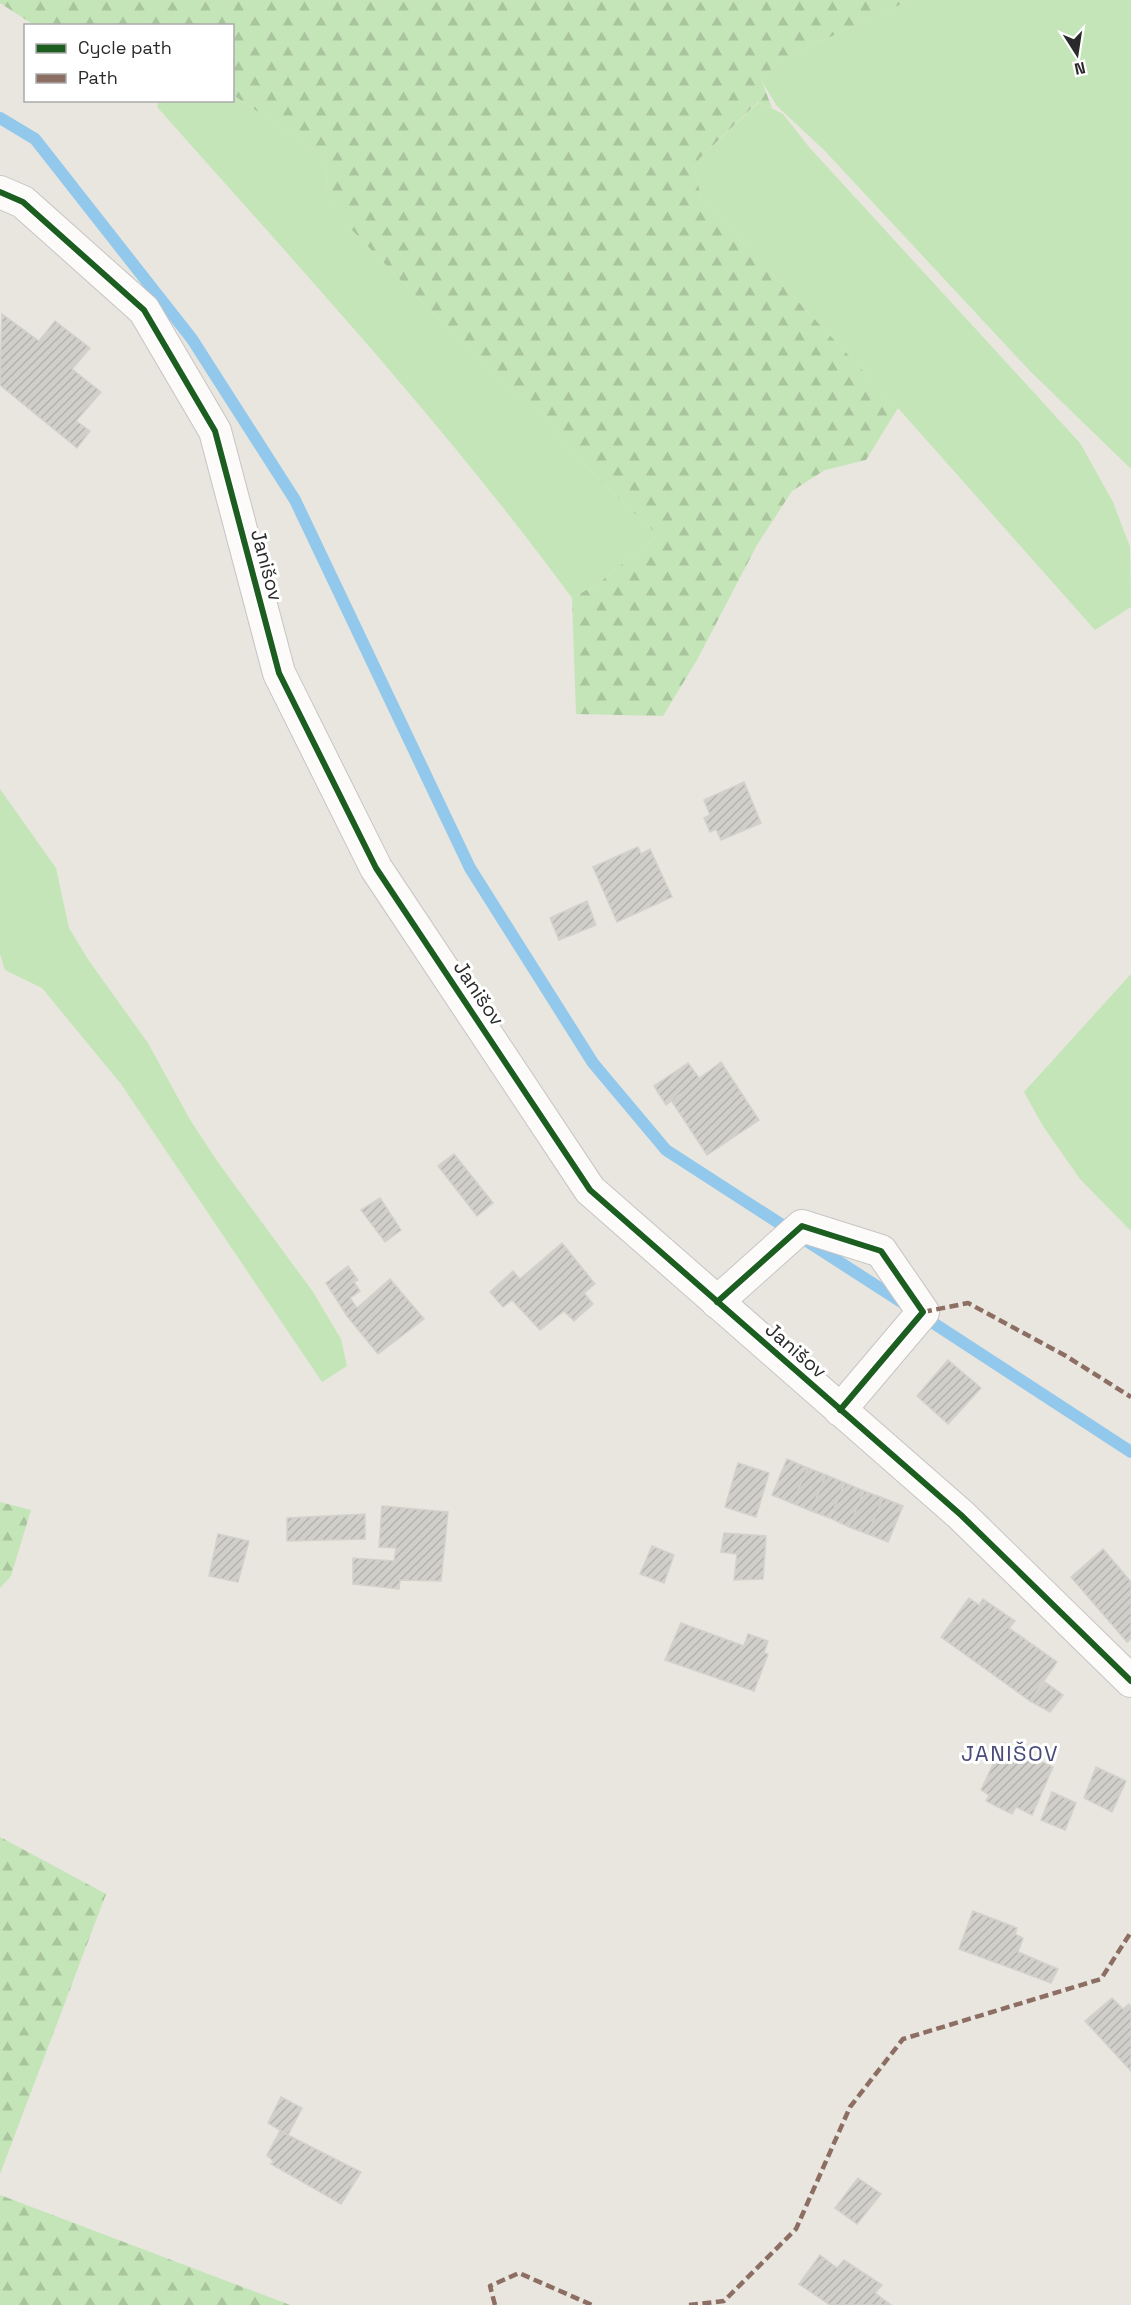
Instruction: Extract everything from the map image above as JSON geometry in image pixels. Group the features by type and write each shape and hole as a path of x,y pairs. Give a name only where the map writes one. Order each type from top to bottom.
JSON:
{"street":[{"name":"Janišov","path":"0,192 23,202 144,310 215,430 279,673 376,868 590,1190 962,1515 1131,1681"},
{"path":"717,1302 802,1226 880,1251 923,1312 840,1410"}],"green space":[{"path":"0,0 910,0 776,62 762,82 772,108 758,102 694,164 701,198 898,408 866,460 825,470 792,491 757,545 697,660 663,716 576,714 572,598 599,583 658,535 600,481 533,406 489,371 349,227 327,197 326,158 234,96 234,24 32,24 0,3"},
{"path":"910,0 1131,0 1131,469 1030,371 824,150 777,106 762,82 776,62"},
{"path":"234,96 326,158 327,197 349,227 489,371 533,406 600,481 658,535 599,583 572,598 474,471 422,409 157,107 159,102 234,102"},
{"path":"759,102 783,114 809,147 1080,443 1113,502 1130,547 1131,607 1095,630 898,408 701,198 694,164"},
{"path":"0,789 56,868 69,928 89,961 148,1043 189,1118 217,1161 313,1292 341,1339 347,1366 322,1382 121,1084 42,988 5,970 0,954"},
{"path":"1131,974 1131,1231 1080,1179 1043,1126 1024,1092"},
{"path":"0,1502 31,1510 11,1576 0,1588"},
{"path":"0,1837 106,1894 0,2174"},
{"path":"0,2195 290,2305 0,2305"}],"building":[{"path":"2,314 39,341 55,321 90,348 72,369 101,392 76,421 90,431 77,448 0,385"},
{"path":"744,782 761,823 721,840 716,829 710,832 704,818 710,815 704,800"},
{"path":"638,847 641,854 650,849 672,897 617,922 593,867"},
{"path":"587,901 596,925 559,940 550,918"},
{"path":"721,1062 759,1120 707,1155 671,1100"},
{"path":"688,1063 700,1079 666,1105 654,1086"},
{"path":"454,1154 493,1203 477,1216 438,1166"},
{"path":"380,1198 401,1230 385,1242 361,1210"},
{"path":"562,1243 595,1284 584,1293 593,1304 574,1321 564,1311 540,1330 512,1300 503,1307 490,1292 513,1271 520,1279"},
{"path":"348,1266 358,1280 354,1282 360,1291 350,1298 357,1308 390,1279 424,1319 378,1354 347,1316 326,1283"},
{"path":"948,1360 981,1388 948,1424 917,1396"},
{"path":"787,1459 808,1468 792,1503 772,1495"},
{"path":"738,1463 769,1473 756,1517 725,1507"},
{"path":"808,1468 826,1475 811,1511 792,1503"},
{"path":"826,1475 845,1483 830,1518 811,1511"},
{"path":"845,1483 864,1491 849,1527 830,1518"},
{"path":"864,1491 883,1498 868,1534 849,1527"},
{"path":"883,1498 903,1506 888,1542 868,1534"},
{"path":"382,1506 448,1512 441,1581 400,1580 399,1589 353,1584 353,1558 394,1561 396,1548 379,1547"},
{"path":"365,1514 365,1539 287,1541 287,1518"},
{"path":"724,1533 766,1536 763,1579 734,1580 737,1554 721,1552"},
{"path":"218,1534 249,1541 238,1582 209,1576"},
{"path":"652,1546 674,1555 664,1583 640,1574"},
{"path":"1103,1549 1131,1582 1131,1639 1127,1642 1071,1577"},
{"path":"969,1598 979,1605 983,1599 1015,1621 1009,1628 1057,1662 1030,1701 941,1637"},
{"path":"681,1623 744,1646 748,1634 768,1641 764,1653 768,1654 754,1691 665,1660"},
{"path":"1045,1682 1063,1695 1050,1712 1030,1701"},
{"path":"1003,1743 1053,1767 1032,1815 1016,1807 1012,1814 986,1801 989,1795 981,1790"},
{"path":"1096,1767 1126,1781 1112,1812 1084,1798"},
{"path":"1052,1792 1076,1803 1065,1830 1041,1820"},
{"path":"973,1911 1017,1928 1015,1934 1023,1938 1018,1952 1058,1969 1051,1983 959,1949"},
{"path":"1112,1998 1123,2009 1129,2004 1131,2007 1131,2071 1085,2021"},
{"path":"281,2097 302,2108 288,2135 268,2123"},
{"path":"280,2131 361,2172 341,2204 271,2164 274,2162 267,2155"},
{"path":"858,2178 881,2194 857,2224 835,2208"},
{"path":"820,2255 837,2268 844,2260 882,2285 875,2293 891,2305 830,2305 799,2284"}],"waterway":[{"path":"0,118 35,139 192,339 295,500 470,868 593,1063 666,1150 906,1305"},
{"path":"921,1315 1131,1452"}],"marked path":[{"path":"923,1312 968,1303 1066,1356 1131,1397"},
{"path":"689,2305 724,2301 796,2229 850,2107 903,2039 1101,1979 1131,1932"},
{"path":"495,2305 490,2286 519,2273 592,2305"}],"cycle path":[{"path":"0,192 23,202 144,310 215,431 279,673 376,868 590,1190 961,1515 1131,1681"},
{"path":"717,1302 802,1226 881,1251 923,1312 840,1410"}],"district":[{"name":"JANIŠOV","path":"1010,1753"}]}
